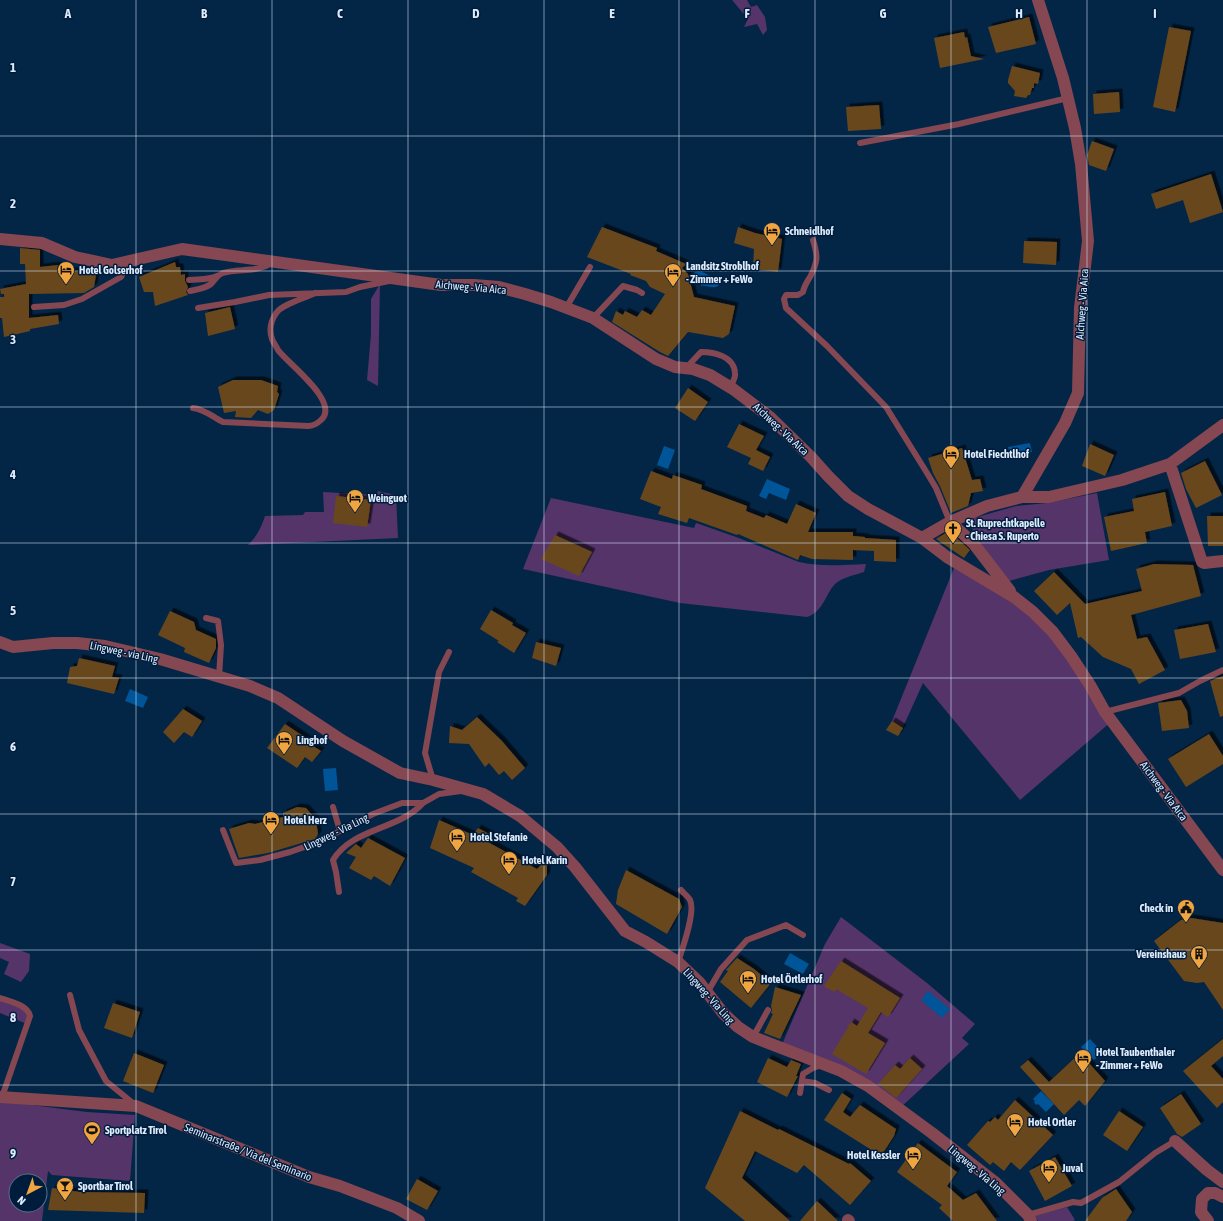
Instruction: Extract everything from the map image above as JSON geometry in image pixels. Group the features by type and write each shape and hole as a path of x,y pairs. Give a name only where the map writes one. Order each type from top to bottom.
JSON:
{"street":[{"name":"Aichweg - Via Aica","path":"1022,497 1065,423 1078,393 1080,308 1088,241 1081,164 1075,128 1068,98 1038,0"},
{"name":"Aichweg - Via Aica","path":"0,239 42,243 75,257 112,265 182,249 441,285 499,287 525,294 593,318 656,359 675,366 693,369 710,375 730,387 770,417 848,496 868,509 922,538 947,557 1014,597 1033,612 1053,632 1090,685 1105,712 1223,870"},
{"path":"922,538 950,522 987,506 1022,497 1049,497 1122,480 1170,464 1223,425"},
{"path":"1170,464 1202,562 1223,561"},
{"name":"Aichweg - Via Aica","path":"950,522 974,544 1014,597"},
{"name":"Lingweg - via Ling","path":"0,642 13,647 53,643 77,643 105,646 160,659 244,685"},
{"name":"Lingweg - Via Ling","path":"244,685 278,698 342,741 400,773 433,780 483,794 520,816 557,847 575,867 625,931 678,962 699,982 723,1014 738,1027 753,1037 841,1071 868,1086 996,1183 1029,1218"},
{"name":"Seminarstraße / Via del Seminario","path":"1,1097 136,1106 309,1177 340,1186 403,1210 419,1221"},
{"path":"1175,1141 1207,1170 1223,1182"},
{"path":"1208,1221 1201,1212 1202,1199 1208,1193 1215,1193 1223,1197"}],"lane":[{"path":"860,144 959,124 1068,98"},
{"name":"Aichweg - Via Aica","path":"813,240 817,251 815,267 804,285 803,292 798,295 786,295 784,299 786,308 827,346 886,407 936,488 950,522"},
{"path":"34,307 64,305 82,299 121,277 130,261"},
{"path":"189,280 211,279 230,271 245,271 266,266 273,262"},
{"path":"566,308 590,267"},
{"path":"190,291 204,288 212,283 220,274"},
{"path":"198,308 269,295 346,292 360,287 398,279"},
{"path":"593,318 623,286 642,293"},
{"path":"193,408 201,409 212,417 223,422 312,426 323,419 325,403 319,393 278,350 272,339 270,329 272,320 277,312 284,307 315,293"},
{"path":"686,368 701,352 711,352 721,355 734,365 736,374 730,387"},
{"path":"206,618 218,621 221,645 219,677"},
{"path":"433,780 425,754 439,672 450,652"},
{"path":"1105,712 1178,693 1223,670"},
{"name":"Lingweg - Via Ling","path":"339,892 333,860 338,852 358,837 387,825 416,810 423,803 439,794 470,790"},
{"name":"Lingweg - Via Ling","path":"223,830 236,863 260,860 316,843 373,814 402,803 423,803"},
{"path":"333,807 340,831"},
{"path":"678,962 685,942 692,910 690,900 681,890"},
{"path":"707,993 721,969 747,940 786,925 803,935"},
{"path":"70,995 79,1030 106,1081 136,1106"},
{"path":"0,998 26,1008 30,1016 1,1097"},
{"path":"753,1037 768,1010"},
{"path":"800,1093 803,1074 824,1065"},
{"path":"802,1081 815,1083 829,1090"},
{"name":"Lingweg - Via Ling","path":"1029,1218 1073,1202 1081,1203 1119,1182 1155,1152 1175,1141"}],"shaded area":[{"path":"732,0 747,0 751,7 757,5 765,17 767,30 763,35 757,24 744,27 748,19"},
{"path":"380,284 378,386 367,380 371,334 371,299"},
{"path":"378,491 396,495 398,538 248,545 258,532 265,516 303,515 305,512 324,512 323,492 377,495"},
{"path":"1097,493 1109,560 1049,570 1009,581 982,545 967,520 1016,506 1047,503"},
{"path":"551,498 694,528 696,523 807,564 866,564 864,572 845,578 835,584 817,611 807,617 680,603 523,569"},
{"path":"956,563 1033,612 1112,721 1020,800 923,683 903,727 892,721"},
{"path":"841,917 927,983 975,1024 962,1038 969,1044 899,1109 868,1086 781,1047 825,944"},
{"path":"0,943 30,954 29,971 21,982 4,974 9,962 0,958"},
{"path":"0,998 29,1012 27,1024 0,1013"},
{"path":"0,1101 87,1112 135,1115 130,1181 52,1175 48,1171 48,1173 8,1173 8,1213 43,1213 42,1221 0,1221"},
{"path":"1067,1207 1075,1220 1038,1221 1035,1216"}],"water":[{"path":"697,271 703,272 710,276 716,280 719,285 713,287 701,286 701,283 695,282 693,279 694,273"},
{"path":"1030,443 1032,452 1010,456 1008,447"},
{"path":"664,446 675,450 668,469 657,465"},
{"path":"767,479 790,489 786,500 769,493 766,499 759,496"},
{"path":"130,689 148,697 143,708 125,701"},
{"path":"336,768 338,790 325,791 323,769"},
{"path":"790,953 809,964 803,974 784,964"},
{"path":"928,991 950,1009 942,1018 921,1000"},
{"path":"1090,1039 1102,1052 1094,1060 1081,1047"},
{"path":"1041,1091 1054,1104 1046,1112 1038,1104 1036,1105 1033,1099"}],"building":[{"path":"1029,17 1036,44 996,53 988,27"},
{"path":"1169,27 1191,31 1175,112 1153,107"},
{"path":"964,32 965,38 967,37 971,56 984,59 940,68 934,38"},
{"path":"1012,66 1040,73 1038,84 1034,83 1034,88 1032,88 1030,95 1026,98 1014,96 1015,91 1008,83"},
{"path":"1119,92 1120,112 1094,114 1093,94"},
{"path":"879,105 881,129 848,131 846,107"},
{"path":"1092,141 1114,149 1106,171 1089,165 1087,155"},
{"path":"1211,174 1223,212 1190,223 1183,200 1156,209 1151,194"},
{"path":"602,227 657,248 656,251 686,264 682,268 688,274 694,297 735,306 729,334 723,338 688,332 668,356 612,322 616,311 623,315 625,311 637,317 642,310 651,315 665,294 650,287 646,281 587,257"},
{"path":"738,227 755,233 782,239 778,272 753,269 754,249 734,243"},
{"path":"1024,241 1057,242 1056,265 1023,263"},
{"path":"20,248 40,250 40,267 58,265 57,269 79,272 97,269 94,287 84,293 29,294 29,318 58,315 59,324 30,329 30,331 4,337 2,318 0,318 0,297 4,297 4,294 1,294 0,289 26,284 25,264 20,264"},
{"path":"175,262 176,267 180,267 181,275 185,274 185,281 188,287 186,292 188,295 155,306 153,292 144,292 139,277"},
{"path":"230,307 235,329 208,336 205,313"},
{"path":"233,380 261,380 278,386 277,392 279,394 274,410 268,414 258,410 251,418 235,417 236,411 224,413 218,387"},
{"path":"688,388 708,402 695,421 675,408"},
{"path":"739,424 764,436 756,450 770,457 763,471 748,464 751,458 727,447"},
{"path":"1090,444 1114,455 1105,476 1082,466"},
{"path":"962,448 972,480 980,479 983,491 971,493 968,506 951,513 928,458"},
{"path":"1205,461 1222,495 1196,508 1186,489 1181,473"},
{"path":"651,471 672,479 673,475 702,485 701,489 747,506 746,511 764,518 766,515 787,524 796,504 816,513 808,532 853,532 853,536 896,540 896,562 874,561 874,551 853,550 853,560 812,559 800,555 798,560 738,534 737,535 689,518 687,523 658,514 661,507 640,499"},
{"path":"1165,492 1172,526 1145,532 1147,543 1111,551 1104,517 1134,511 1132,499"},
{"path":"336,496 371,500 367,527 333,523"},
{"path":"1207,516 1223,516 1223,546 1208,546"},
{"name":"St. Ruprechtkapelle - Chiesa S. Ruperto","path":"949,531 970,550 964,558 936,539"},
{"path":"555,535 592,552 579,576 541,559"},
{"path":"1154,564 1193,565 1201,596 1131,615 1137,639 1147,637 1165,670 1139,684 1131,669 1103,657 1081,637 1078,638 1070,603 1057,615 1034,591 1054,572 1085,604 1142,591 1136,569"},
{"path":"491,610 513,623 512,625 526,633 514,653 480,629"},
{"path":"170,611 194,622 196,630 216,639 216,648 209,663 184,652 185,648 158,635"},
{"path":"1208,624 1216,652 1180,659 1174,630"},
{"path":"536,642 561,648 556,666 532,658"},
{"path":"79,658 115,666 112,677 119,678 114,694 67,683 70,667 77,666"},
{"path":"1223,676 1223,716 1220,717 1210,681"},
{"path":"1181,700 1187,711 1189,728 1162,731 1158,703"},
{"path":"183,709 202,721 192,737 184,732 174,743 163,732"},
{"path":"477,717 502,741 525,768 512,780 504,771 499,775 489,763 485,767 469,744 449,743 450,726 462,730"},
{"path":"892,721 903,728 898,736 886,730"},
{"path":"285,724 315,744 313,746 321,751 312,762 305,757 297,768 267,748"},
{"path":"1209,734 1223,756 1223,764 1186,787 1168,759"},
{"path":"297,807 306,808 316,820 318,834 315,839 268,853 239,858 229,829 249,823 255,824 283,817 283,813"},
{"path":"439,820 473,835 478,828 491,835 486,841 537,869 547,859 547,875 525,906 516,901 518,898 471,872 474,868 430,848"},
{"path":"368,838 405,858 390,886 374,876 371,880 349,868 356,857 346,853 356,844 361,848"},
{"path":"626,870 679,899 682,907 667,934 616,904 618,890"},
{"name":"Vereinshaus","path":"1191,918 1223,923 1223,1010 1204,982 1197,983 1184,981 1154,941 1181,920"},
{"path":"737,958 754,969 771,983 751,1008 720,982 728,971 726,970"},
{"path":"841,961 900,998 888,1017 881,1012 868,1033 885,1043 866,1074 832,1054 851,1022 857,1026 868,1008 836,989 834,992 824,986"},
{"path":"775,987 801,995 780,1039 764,1033 773,1014 771,1013 771,1006"},
{"path":"113,1003 140,1012 132,1038 104,1028"},
{"path":"1223,1039 1223,1056 1211,1066 1223,1079 1223,1102 1217,1108 1183,1071"},
{"path":"134,1053 164,1065 153,1093 123,1081"},
{"path":"1080,1053 1105,1081 1085,1106 1079,1100 1064,1115 1020,1067 1028,1060 1049,1082"},
{"path":"768,1058 787,1067 791,1060 801,1064 796,1076 798,1076 787,1097 757,1082"},
{"path":"910,1058 922,1069 896,1098 878,1084 895,1065 900,1069"},
{"path":"842,1093 851,1099 843,1112 850,1117 860,1105 896,1129 894,1136 881,1156 824,1120"},
{"path":"1181,1094 1201,1124 1182,1137 1177,1134 1160,1108"},
{"path":"1015,1100 1053,1135 1020,1170 1011,1162 1004,1171 993,1162 990,1165 967,1145 988,1121 990,1122 995,1117 998,1120"},
{"path":"740,1111 849,1164 850,1163 871,1181 850,1205 804,1165 797,1173 755,1151 742,1178 790,1221 745,1221 705,1188"},
{"path":"1119,1111 1143,1127 1127,1151 1103,1135"},
{"path":"918,1143 957,1172 947,1186 963,1200 976,1193 997,1221 953,1221 939,1208 942,1205 897,1172"},
{"path":"1055,1157 1072,1186 1045,1201 1029,1171"},
{"path":"417,1179 438,1191 427,1210 406,1199"},
{"path":"52,1188 80,1192 145,1193 144,1213 48,1210"},
{"path":"1116,1189 1132,1212 1126,1221 1085,1221 1102,1198"},
{"path":"817,1201 838,1221 800,1221"}],"place":[{"name":"Schneidlhof","path":"772,246"},
{"name":"Hotel Golserhof","path":"66,285"},
{"name":"Landsitz Stroblhof - Zimmer + FeWo","path":"673,287"},
{"name":"Hotel Fiechtlhof","path":"951,469"},
{"name":"Weinguot","path":"355,513"},
{"name":"St. Ruprechtkapelle - Chiesa S. Ruperto","path":"953,544"},
{"name":"Linghof","path":"284,755"},
{"name":"Hotel Herz","path":"271,835"},
{"name":"Hotel Stefanie","path":"457,852"},
{"name":"Hotel Karin","path":"509,875"},
{"name":"Check in","path":"1186,923"},
{"name":"Vereinshaus","path":"1199,969"},
{"name":"Hotel Örtlerhof","path":"748,994"},
{"name":"Hotel Taubenthaler - Zimmer + FeWo","path":"1083,1073"},
{"name":"Hotel Ortler","path":"1015,1137"},
{"name":"Sportplatz Tirol","path":"92,1145"},
{"name":"Hotel Kessler","path":"913,1170"},
{"name":"Juval","path":"1049,1183"},
{"name":"Sportbar Tirol","path":"65,1201"}]}
